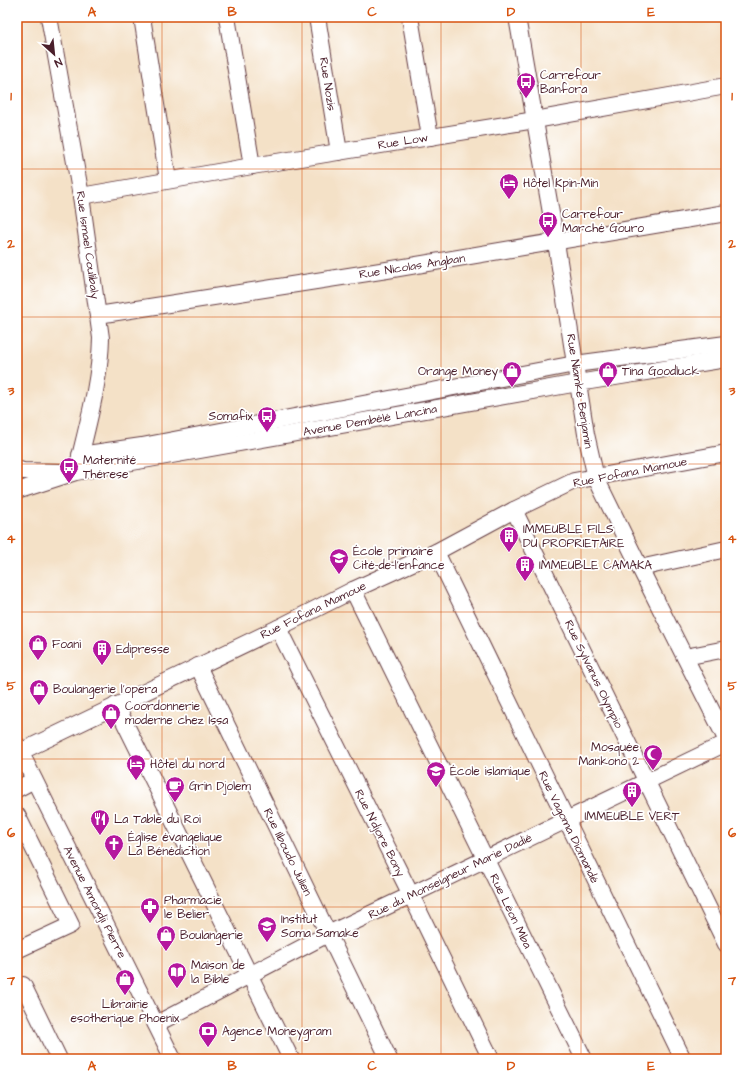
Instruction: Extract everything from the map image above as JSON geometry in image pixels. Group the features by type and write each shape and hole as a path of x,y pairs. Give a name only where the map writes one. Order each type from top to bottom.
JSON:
{"street":[{"name":"Rue Ismael Coulibaly","path":"49,17 81,196 101,338 100,360 76,472"},
{"path":"142,17 168,180"},
{"path":"227,17 252,166"},
{"name":"Rue Nozis","path":"317,17 339,152"},
{"path":"410,17 430,137"},
{"name":"Rue Niamké Benjamin","path":"517,17 556,242 586,434 596,478 726,739"},
{"name":"Rue Low","path":"81,196 168,180 535,120 726,86"},
{"name":"Rue Nicolas Angban","path":"98,315 387,270 726,213"},
{"path":"80,455 142,446 575,364 726,344"},
{"name":"Avenue Dembélé Lancina","path":"17,491 76,472 578,383 726,359"},
{"name":"Rue Fofana Mamoue","path":"19,748 116,705 278,628 354,590 436,552 514,510 574,482 586,478 596,478 726,453"},
{"path":"19,470 76,472"},
{"name":"Rue Sylvanus Olympio","path":"514,510 726,944"},
{"path":"640,568 726,549"},
{"name":"Rue Vagoma Diomandé","path":"436,552 683,1059"},
{"name":"Rue Léon Mba","path":"354,590 584,1059"},
{"name":"Rue N'djore Bony","path":"278,628 491,1059"},
{"path":"685,657 726,649"},
{"name":"Rue Ilboudo Julien","path":"198,666 389,1059"},
{"path":"116,705 291,1059"},
{"name":"Rue du Monseigneur Marie Dadié","path":"156,1024 328,934 726,743"},
{"name":"Avenue Amondji Pierre","path":"19,748 173,1059"},
{"path":"17,789 34,780"},
{"path":"17,815 71,925 17,950"},
{"path":"19,982 59,1059"}],"place":[{"name":"Carrefour Banfora","path":"526,99"},
{"name":"Hôtel Kpin-Min","path":"509,200"},
{"name":"Carrefour Marché Gouro","path":"548,238"},
{"name":"Orange Money","path":"512,388"},
{"name":"Tina Goodluck","path":"608,388"},
{"name":"Somafix","path":"267,433"},
{"name":"Maternité Thérese","path":"69,484"},
{"name":"IMMEUBLE FILS DU PROPRIETAIRE","path":"509,553"},
{"name":"École primaire Cité-de-l'enfance","path":"339,575"},
{"name":"IMMEUBLE CAMAKA","path":"525,582"},
{"name":"Foani","path":"38,661"},
{"name":"Edipresse","path":"102,666"},
{"name":"Boulangerie l'opera","path":"39,706"},
{"name":"Coordonnerie moderne chez Issa","path":"111,730"},
{"name":"Mosquée Mankono 2","path":"653,771"},
{"name":"Hôtel du nord","path":"136,781"},
{"name":"École islamique","path":"436,788"},
{"name":"Grin Djolem","path":"175,803"},
{"name":"IMMEUBLE VERT","path":"632,808"},
{"name":"La Table du Roi","path":"100,836"},
{"name":"Église évangelique La Bénédiction","path":"114,861"},
{"name":"Pharmacie le Belier","path":"150,924"},
{"name":"Institut Soma Samake","path":"267,943"},
{"name":"Boulangerie","path":"166,952"},
{"name":"Maison de la Bible","path":"177,989"},
{"name":"Librairie esotherique Phoenix","path":"125,996"},
{"name":"Agence Moneygram","path":"208,1048"}]}
